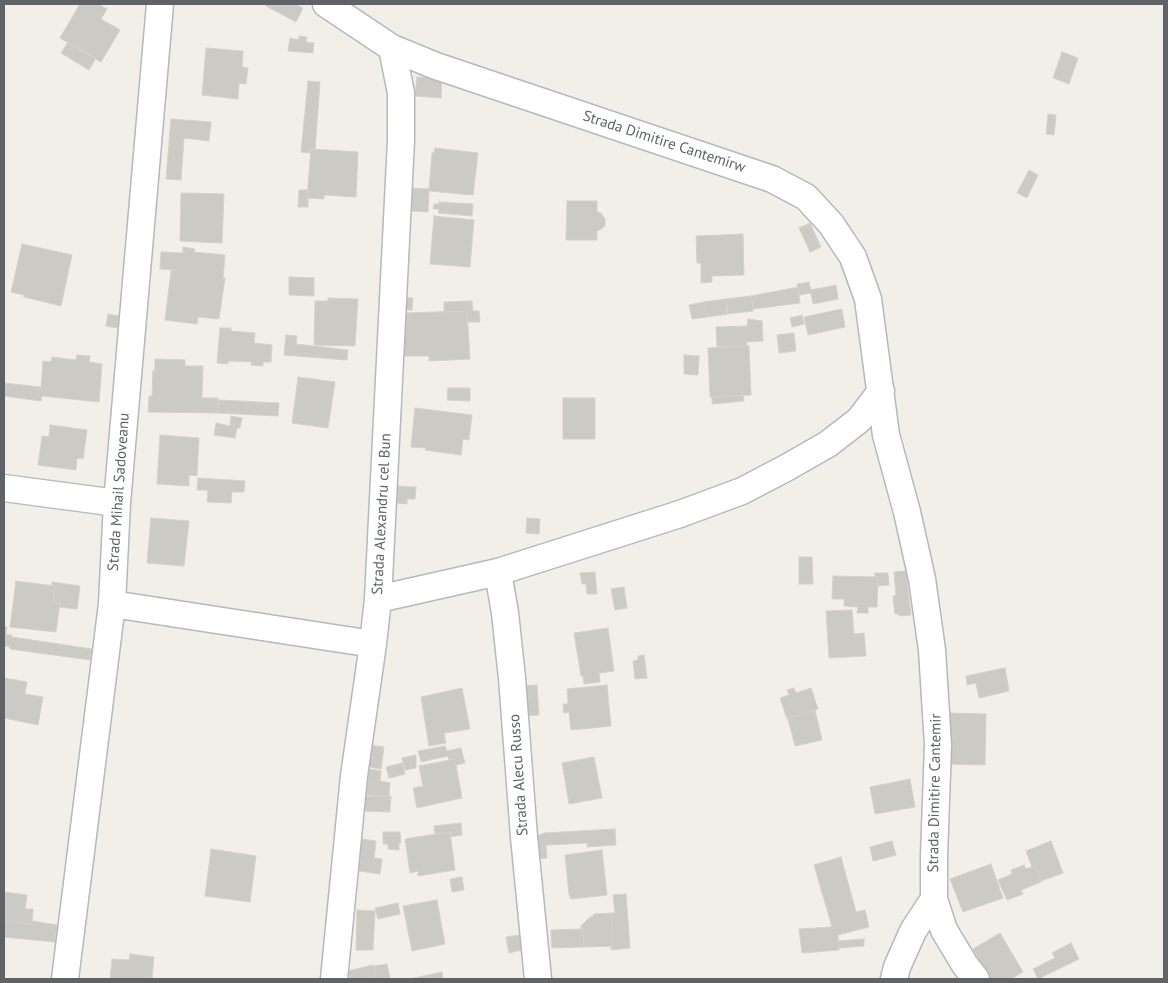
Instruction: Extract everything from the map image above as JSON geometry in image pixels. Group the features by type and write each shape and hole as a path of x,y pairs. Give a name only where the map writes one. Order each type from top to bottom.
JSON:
{"street":[{"name":"Strada Mihail Sadoveanu","path":"66,979 112,604 117,504 160,4"},
{"name":"Strada Dimitire Cantemirw","path":"326,4 392,48 436,66 772,179 806,198 831,224 853,257 868,299 881,391"},
{"name":"Strada Alexandru cel Bun","path":"334,979 354,776 378,599 401,140 401,93 392,48"},
{"path":"378,599 498,572 680,514 742,490 828,444 859,420 881,391"},
{"name":"Strada Dimitire Cantemir","path":"881,391 886,435 907,512 922,579 932,650 938,745 934,899 944,930 965,965 976,979"},
{"path":"4,488 117,504"},
{"name":"Strada Alecu Russo","path":"498,572 505,613 512,678 524,837 538,979"},
{"path":"112,604 373,644"},
{"path":"894,979 897,967 913,931 934,899"}],"building":[{"path":"80,4 98,4 107,9 101,19 120,30 101,62 60,38"},
{"path":"267,4 295,4 303,8 296,22 266,6"},
{"path":"299,36 307,37 306,42 314,43 313,53 288,51 290,38 299,40"},
{"path":"68,42 96,58 89,70 61,53"},
{"path":"206,48 243,51 242,67 248,68 246,84 239,83 238,99 202,95"},
{"path":"1062,52 1078,58 1069,84 1053,78"},
{"path":"417,77 442,78 441,98 415,96"},
{"path":"308,81 320,82 315,150 311,149 310,153 301,152"},
{"path":"1048,114 1056,115 1054,135 1046,134"},
{"path":"171,119 211,122 209,141 184,138 181,180 166,179"},
{"path":"435,148 478,153 473,195 429,191 432,153 434,153"},
{"path":"311,149 358,152 356,197 324,195 324,199 307,198"},
{"path":"1029,170 1038,175 1027,198 1017,193"},
{"path":"411,188 429,189 428,212 410,211"},
{"path":"299,190 308,190 308,207 298,207"},
{"path":"181,193 224,194 222,243 180,241"},
{"path":"567,201 597,201 597,212 601,213 605,219 605,226 597,230 597,240 566,240"},
{"path":"439,202 473,204 472,216 438,213 439,209 433,209 434,204 439,204"},
{"path":"434,216 474,220 470,267 430,264"},
{"path":"810,223 821,247 810,252 799,228"},
{"path":"743,234 744,275 712,276 712,282 701,283 701,263 697,263 696,236"},
{"path":"22,244 72,255 61,306 11,292"},
{"path":"183,247 195,249 194,252 225,255 223,278 225,278 219,319 198,317 197,324 165,320 171,271 175,270 160,269 161,252 183,253"},
{"path":"289,277 314,278 314,296 289,295"},
{"path":"809,282 811,290 836,285 838,299 813,304 811,293 799,295 797,284"},
{"path":"798,287 800,303 753,309 751,296"},
{"path":"751,296 753,311 727,314 726,299"},
{"path":"401,297 413,298 412,310 400,310"},
{"path":"328,298 358,299 355,346 314,345 315,301 328,301"},
{"path":"726,299 728,314 707,317 704,302"},
{"path":"472,301 473,311 479,311 480,322 467,322 467,311 444,312 444,302"},
{"path":"704,302 707,317 692,319 689,305"},
{"path":"842,309 845,327 808,335 804,317"},
{"path":"467,311 470,359 429,361 429,356 403,356 405,313"},
{"path":"108,314 119,316 117,328 106,326"},
{"path":"802,315 804,324 792,327 790,318"},
{"path":"748,319 762,321 763,341 746,342 747,346 717,347 716,327 747,326"},
{"path":"220,328 231,328 231,331 255,333 254,343 272,345 271,362 263,362 263,366 251,365 252,362 228,361 228,364 217,363"},
{"path":"794,333 796,351 779,353 777,335"},
{"path":"286,335 297,336 296,344 348,350 347,360 284,355"},
{"path":"749,346 751,395 710,397 708,348"},
{"path":"77,355 90,356 89,362 102,364 99,402 42,396 41,401 4,396 4,383 41,387 43,361 51,362 52,357 76,360"},
{"path":"684,355 699,356 698,375 684,374"},
{"path":"155,359 185,360 185,366 203,366 202,398 218,398 218,413 148,412 149,396 152,396"},
{"path":"298,377 335,382 328,428 292,423"},
{"path":"448,388 470,388 470,401 447,400"},
{"path":"743,395 744,401 712,404 712,397"},
{"path":"563,398 595,398 595,439 563,439"},
{"path":"218,400 279,403 278,416 218,413"},
{"path":"415,408 472,415 469,440 463,439 461,455 411,447"},
{"path":"231,416 242,418 235,438 214,435 216,423 230,426"},
{"path":"50,425 87,430 83,459 77,458 76,470 38,465 42,436 49,437"},
{"path":"160,435 199,438 197,476 189,475 189,486 157,484"},
{"path":"198,478 245,481 244,492 232,492 231,503 207,502 208,490 197,490"},
{"path":"398,486 416,487 415,499 407,499 407,504 397,503"},
{"path":"151,518 189,521 184,566 147,563"},
{"path":"527,518 540,519 539,534 526,533"},
{"path":"799,557 812,557 813,584 799,584"},
{"path":"906,571 911,615 899,616 899,614 895,614 893,596 896,595 894,572"},
{"path":"595,572 597,594 587,594 586,584 582,584 580,573"},
{"path":"875,573 888,573 889,585 878,586 878,577 875,577"},
{"path":"833,576 878,577 877,607 868,607 868,613 857,613 858,607 844,606 844,599 832,599"},
{"path":"16,581 55,586 53,602 60,603 56,632 10,627"},
{"path":"52,582 80,586 77,609 59,607 60,603 53,602 55,586 52,585"},
{"path":"624,587 627,608 615,610 611,589"},
{"path":"852,610 854,634 864,633 866,656 829,658 826,611"},
{"path":"4,626 7,627 6,635 12,635 12,637 92,649 90,660 10,649 10,647 4,646"},
{"path":"608,628 614,671 599,673 600,682 584,684 574,633"},
{"path":"644,655 647,678 635,679 633,661 638,660 638,656"},
{"path":"1005,668 1009,691 979,698 976,683 967,685 966,676"},
{"path":"4,678 27,682 25,694 43,697 38,725 4,718"},
{"path":"537,685 539,715 525,716 522,686"},
{"path":"607,685 611,726 571,730 569,712 564,713 563,704 568,704 567,689"},
{"path":"462,688 470,729 444,733 446,743 429,746 421,697"},
{"path":"794,688 796,693 811,688 818,709 787,719 780,698 789,695 787,690"},
{"path":"815,710 822,740 795,746 788,719"},
{"path":"950,713 986,714 985,765 949,764"},
{"path":"371,745 384,747 381,769 369,767"},
{"path":"445,746 447,751 461,748 465,763 456,765 455,759 449,760 448,756 421,762 418,751"},
{"path":"416,755 416,768 405,770 402,758"},
{"path":"594,757 602,798 569,804 562,763"},
{"path":"455,759 462,798 417,808 413,788 423,786 419,766"},
{"path":"402,763 405,774 389,778 386,767"},
{"path":"369,769 381,771 380,781 390,783 389,796 367,795"},
{"path":"910,779 915,807 875,814 870,787"},
{"path":"365,796 391,796 390,812 365,811"},
{"path":"461,823 462,835 450,837 450,832 435,834 434,826"},
{"path":"615,829 616,845 587,847 587,843 546,845 547,858 537,859 535,837 544,833"},
{"path":"383,832 400,832 401,843 399,843 399,850 388,849 388,844 383,844"},
{"path":"450,832 455,870 418,876 418,871 410,873 405,839"},
{"path":"362,839 376,841 374,858 382,859 380,874 359,871"},
{"path":"892,841 896,855 873,861 870,847"},
{"path":"1051,841 1063,873 1041,881 1034,866 1032,867 1026,851"},
{"path":"211,849 256,856 250,902 205,896"},
{"path":"602,850 607,895 571,899 565,855"},
{"path":"841,857 856,912 865,910 869,927 838,935 839,950 802,953 799,929 832,927 814,865"},
{"path":"991,864 1003,898 963,912 950,879"},
{"path":"1024,865 1026,869 1034,866 1041,882 1021,890 1023,894 1007,900 998,880 1012,874 1011,870"},
{"path":"462,877 464,890 452,892 450,879"},
{"path":"4,892 27,895 25,909 33,909 32,924 4,921"},
{"path":"626,894 630,948 611,950 611,946 613,946 612,913 615,913 613,895"},
{"path":"437,900 445,944 412,951 403,906"},
{"path":"398,903 400,914 378,919 375,908"},
{"path":"357,910 375,911 373,950 356,950"},
{"path":"612,913 613,946 584,947 583,929 581,929 581,926 594,914"},
{"path":"4,921 32,924 32,921 57,925 55,942 4,937"},
{"path":"583,929 584,947 552,948 551,930"},
{"path":"1000,933 1023,972 1011,979 991,979 973,949"},
{"path":"520,935 522,950 509,953 506,937"},
{"path":"864,939 864,946 839,948 838,941"},
{"path":"1071,943 1079,959 1038,979 1033,969 1055,958 1052,953"},
{"path":"130,954 154,957 152,979 110,979 112,959 129,960"},
{"path":"387,964 390,979 376,979 374,966"},
{"path":"373,965 376,979 350,979 348,971"},
{"path":"442,972 443,979 410,979"}]}
